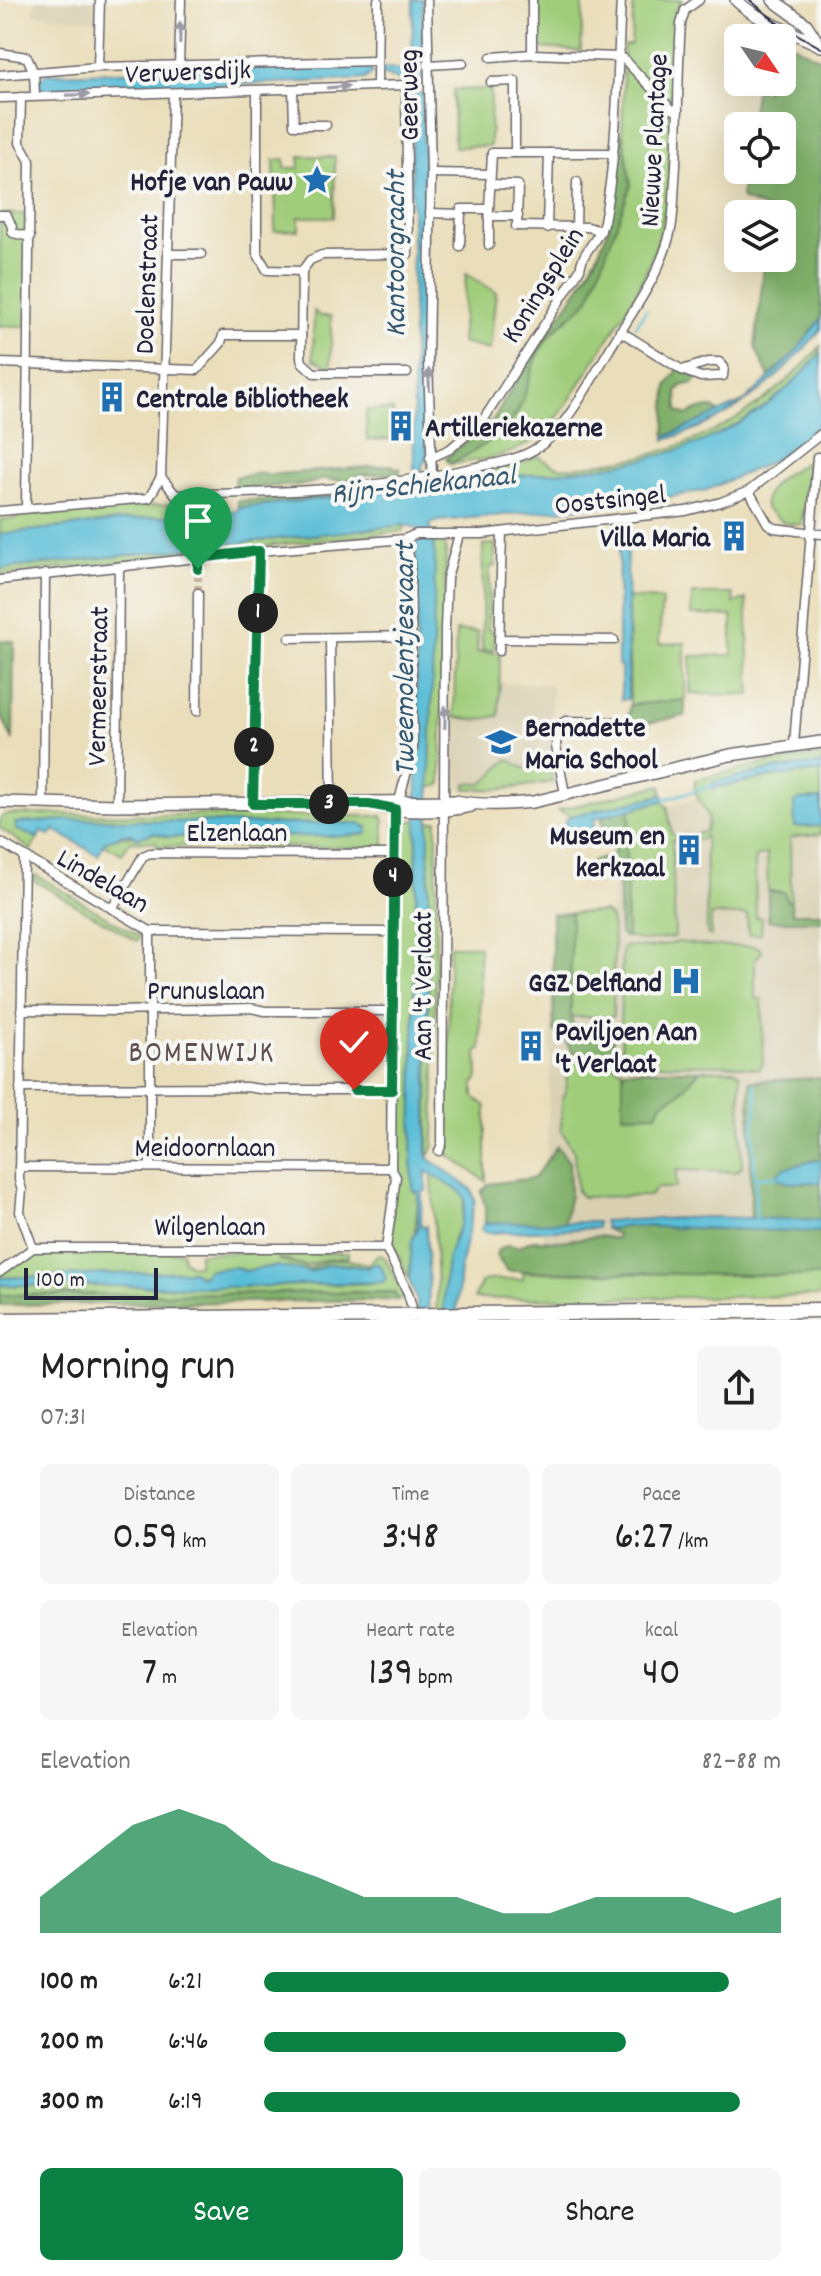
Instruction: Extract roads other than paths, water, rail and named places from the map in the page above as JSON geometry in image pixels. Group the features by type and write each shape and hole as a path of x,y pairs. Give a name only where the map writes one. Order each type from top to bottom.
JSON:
{"highway":[{"path":"0,1320 409,1318 468,1314 821,1310"}],"main road":[{"path":"736,0 766,22 791,30 820,46"},
{"path":"773,0 806,24 820,46"},
{"path":"0,805 439,806 533,802 717,758 821,742"}],"street":[{"path":"98,67 100,0"},
{"path":"179,65 181,0"},
{"path":"377,80 378,0"},
{"name":"Geerweg","path":"423,478 430,458 431,173 427,0"},
{"path":"532,0 532,54"},
{"name":"Koningsplein","path":"430,458 444,453 482,422 601,231 613,153 621,0"},
{"name":"Nieuwe Plantage","path":"423,478 520,457 542,445 564,421 656,273 672,226 682,17 689,5 699,0"},
{"path":"0,53 27,57 34,75 34,94"},
{"path":"491,57 532,54 618,57 624,59 671,109 678,111"},
{"name":"Verwersdijk","path":"0,75 34,75 98,67 377,63"},
{"path":"428,65 463,63"},
{"name":"Verwersdijk","path":"0,98 34,94 293,89 377,80 404,84 407,89 408,254 322,255 310,260 302,271"},
{"path":"491,82 515,81 515,153"},
{"path":"293,89 294,125 326,125"},
{"path":"257,90 257,253 267,270 302,271 302,362 314,373 407,373"},
{"name":"Doelenstraat","path":"26,508 149,498 161,477 173,93"},
{"path":"0,511 26,508 30,161 20,143 21,97"},
{"path":"489,245 492,153 613,153"},
{"path":"547,228 549,153"},
{"path":"431,173 518,185 517,226 576,227 601,231"},
{"path":"576,227 577,182"},
{"path":"460,246 461,209 518,216"},
{"path":"430,213 461,214"},
{"path":"0,215 7,215 13,233 30,237"},
{"path":"169,254 201,254"},
{"path":"620,331 682,370"},
{"path":"0,363 197,370 221,343 223,335 301,335"},
{"name":"Oostsingel","path":"0,580 259,551 405,539 416,534 502,532 686,511 749,491 821,434"},
{"path":"794,744 810,532 819,457 808,446"},
{"path":"161,477 176,495 299,491 423,478"},
{"path":"749,491 768,524 774,528 821,534"},
{"path":"499,651 502,532"},
{"name":"Aan 't Verlaat","path":"439,1151 442,1144 439,806 447,578 459,535"},
{"path":"405,539 410,561 413,749 396,806 393,854 391,1168 396,1177 386,1248 413,1303 409,1318"},
{"path":"253,804 259,551"},
{"path":"198,558 198,569"},
{"name":"Vermeerstraat","path":"117,805 119,567"},
{"path":"43,804 45,574"},
{"path":"197,711 198,593"},
{"path":"290,638 412,636"},
{"path":"330,638 332,804"},
{"path":"499,639 614,640"},
{"path":"565,794 556,746 558,726 566,721 619,722"},
{"name":"Lindelaan","path":"0,842 150,931 150,1166"},
{"name":"Elzenlaan","path":"112,909 143,856 150,853 393,854"},
{"path":"0,1272 33,1248 20,1212 24,857"},
{"path":"150,931 392,932"},
{"name":"Prunuslaan","path":"21,1010 251,1008 265,1011 391,1011"},
{"path":"20,1088 392,1090"},
{"name":"Meidoornlaan","path":"19,1167 391,1168"},
{"name":"Wilgenlaan","path":"33,1248 386,1248"}],"water":[{"path":"413,0 423,0 421,86 382,74 382,68 412,68"},
{"path":"371,65 372,73 365,79 357,80 46,91 39,87 39,80 46,74"},
{"path":"414,92 423,94 427,461 423,462 422,470 414,471 411,95"},
{"path":"821,319 821,329 804,349 752,397 712,421 665,440 665,437 745,401 793,355"},
{"path":"821,353 821,422 768,463 707,490 641,502 439,521 430,526 435,556 429,822 427,1151 428,1158 471,1189 475,1200 460,1268 456,1320 444,1320 446,1265 465,1198 461,1192 426,1171 421,1226 426,1226 428,1320 417,1320 417,1300 409,1280 412,1240 418,1226 418,1192 413,1191 412,1163 417,852 416,545 421,538 417,528 405,525 0,569 0,534 237,511 238,508 400,490 423,484 426,489 457,490 486,479 626,463 709,439 748,418 785,390"},
{"path":"619,529 627,529 628,699 621,700 621,667 618,665"},
{"path":"821,764 821,771 712,788 713,782 776,769"},
{"path":"663,795 665,799 662,801 595,818 593,830 586,839 574,841 563,831 566,820 571,816"},
{"path":"821,799 821,826 795,827 794,803"},
{"path":"87,819 358,823 368,827 367,834 345,836 169,837 154,833 137,838 132,834 122,834 105,841 98,855 54,830 50,836 41,831 38,838 17,830 15,823"},
{"path":"821,1159 821,1182 788,1183 777,1178 777,1174 785,1168"},
{"path":"711,1217 821,1220 821,1232 631,1226 606,1229 603,1221"},
{"path":"597,1222 597,1228 486,1233 481,1229 485,1223"},
{"path":"375,1263 381,1266 386,1278 383,1282 237,1287 0,1285 0,1278 193,1271 203,1276 207,1270 234,1267 245,1271 276,1266 311,1272 327,1265 368,1268"}],"waterway":[{"path":"636,326 646,310"},
{"path":"665,799 712,786"},
{"path":"754,1084 757,1100 753,1133 755,1178"},
{"path":"756,1218 755,1178 777,1176"}],"tunnel":[{"path":"198,569 198,593"}],"tram line":[{"path":"750,0 776,22 821,48"}],"place":[{"name":"Hofje van Pauw","path":"317,180"},
{"name":"Centrale Bibliotheek","path":"112,397"},
{"name":"Artilleriekazerne","path":"401,426"},
{"name":"Villa Maria","path":"734,536"},
{"name":"Bernadette Maria School","path":"501,742"},
{"name":"Museum en kerkzaal","path":"689,850"},
{"name":"GGZ Delfland","path":"686,981"},
{"name":"Paviljoen Aan 't Verlaat","path":"531,1046"}],"district":[{"name":"BOMENWIJK","path":"202,1051"}],"water label":[{"name":"Kantoorgracht","path":"394,254"},
{"name":"Rijn-Schiekanaal","path":"423,483"},
{"name":"Tweemolentjesvaart","path":"403,659"}]}
